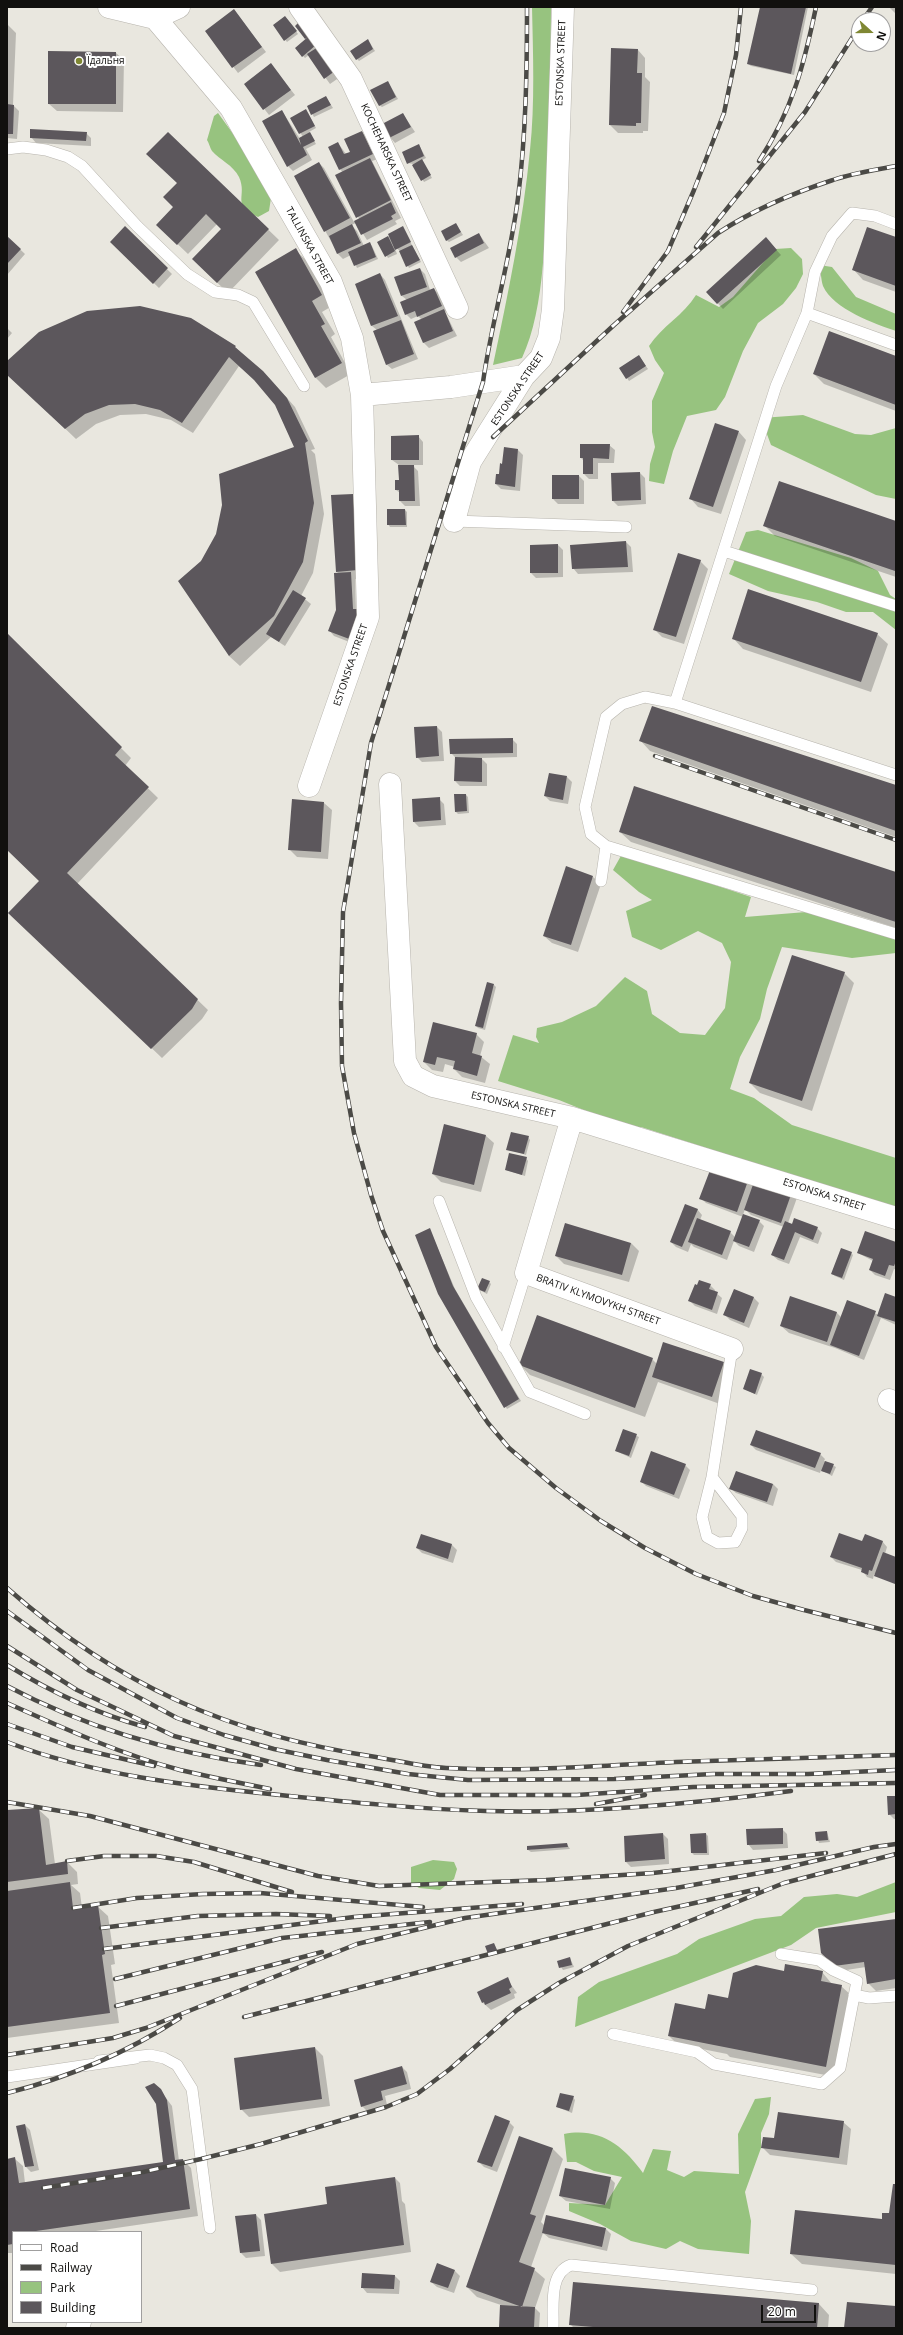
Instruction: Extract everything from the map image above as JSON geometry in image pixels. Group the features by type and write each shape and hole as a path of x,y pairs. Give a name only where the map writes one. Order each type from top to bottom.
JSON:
{"street":[{"path":"110,7 155,18 179,7"},
{"name":"KOCHEHARSKA STREET","path":"300,7 352,79 457,308"},
{"name":"ESTONSKA STREET","path":"454,521 470,462 524,376 541,358 549,338 553,309 563,7"},
{"name":"TALLINSKA STREET","path":"155,18 231,108 331,282 352,338 362,395"},
{"path":"362,395 451,387 524,376"},
{"name":"ESTONSKA STREET","path":"309,786 368,617 362,395"},
{"name":"ESTONSKA STREET","path":"390,784 405,1061 413,1076 433,1086 572,1118 896,1218"},
{"name":"BRATIV KLYMOVYKH STREET","path":"572,1118 526,1273 732,1349"}],"lane":[{"path":"7,149 23,147 46,150 68,157 82,166 137,226 187,274 215,292 238,294 253,302 304,386"},
{"path":"675,702 776,386 807,313 815,272 832,236 852,213 875,216 896,224"},
{"path":"807,313 896,345"},
{"name":"ESTONSKA STREET","path":"454,521 626,527"},
{"path":"724,551 896,606"},
{"path":"896,775 675,702 645,697 622,704 606,717 585,807 591,834 606,846 896,934"},
{"path":"601,881 606,846"},
{"path":"439,1201 476,1297 503,1347 530,1392 585,1414"},
{"path":"503,1347 526,1273"},
{"path":"712,1477 742,1516 742,1528 735,1542 718,1543 707,1536 702,1517 712,1477 732,1349"},
{"path":"613,2034 698,2052 714,2064 822,2084 840,2068 858,1981 833,1970 819,1960 781,1954"},
{"path":"854,1995 869,1998 896,1996"},
{"path":"7,2077 136,2058 99,2061 150,2055 164,2058 177,2065 192,2089 210,2228"},
{"path":"552,2328 556,2278 563,2268 571,2265 812,2290"}],"green space":[{"path":"532,7 551,7 546,218 543,267 536,315 530,338 522,358 493,365 519,231 532,132"},
{"path":"218,113 247,153 271,198 269,211 258,217 244,208 241,200 242,190 239,177 230,166 212,151 207,140 214,116"},
{"path":"791,248 802,259 803,274 796,288 783,304 758,323 743,351 725,397 716,410 687,416 673,451 664,484 649,481 650,464 655,447 652,432 652,401 664,373 655,360 649,346 660,332 685,309 696,295 719,307 733,297 775,249"},
{"path":"819,265 832,267 856,297 896,314 896,331 866,320 836,302 823,286"},
{"path":"803,415 855,434 871,435 896,428 896,499 876,495 771,445 761,418"},
{"path":"758,530 851,558 878,571 890,595 896,599 896,630 873,612 846,612 817,602 768,591 729,574 746,532"},
{"path":"622,854 751,897 745,917 806,912 896,930 896,953 852,958 782,947 767,989 760,1019 740,1057 730,1089 754,1098 792,1125 896,1158 896,1209 641,1127 640,1129 623,1126 559,1100 498,1081 513,1035 539,1043 536,1037 537,1028 562,1022 596,1006 625,977 647,991 652,1014 680,1033 705,1035 725,1008 731,962 722,943 698,931 661,950 632,937 626,911 652,900 639,892 613,870"},
{"path":"433,1860 454,1862 457,1869 454,1879 440,1890 419,1888 411,1883 411,1867"},
{"path":"896,1882 896,1912 816,1928 791,1945 575,2027 578,1997 599,1982 677,1954 699,1939 755,1919 781,1916 804,1897 837,1894 857,1897"},
{"path":"771,2097 769,2114 761,2133 761,2148 745,2192 751,2221 749,2254 698,2249 680,2241 666,2249 631,2241 600,2224 569,2211 569,2203 605,2205 622,2177 594,2171 576,2162 567,2162 564,2134 588,2133 609,2140 627,2154 643,2173 653,2149 671,2151 667,2170 684,2177 694,2171 739,2174 738,2134 755,2099"}],"building":[{"path":"760,7 806,7 791,74 747,64"},
{"path":"234,9 262,47 232,68 205,31"},
{"path":"285,16 297,31 284,41 273,25"},
{"path":"301,20 312,34 305,39 295,26"},
{"path":"309,36 316,45 302,57 295,48"},
{"path":"368,39 373,49 356,60 350,51"},
{"path":"318,47 335,71 324,79 307,54"},
{"path":"611,48 638,49 637,73 642,73 641,123 636,123 636,126 609,125"},
{"path":"48,51 116,52 116,104 48,104"},
{"path":"271,63 291,90 263,110 244,84"},
{"path":"388,81 396,97 379,106 370,90"},
{"path":"326,96 331,105 311,115 307,106"},
{"path":"7,104 14,105 13,134 7,134"},
{"path":"306,109 315,126 299,134 290,118"},
{"path":"282,110 301,145 299,138 310,132 315,141 303,147 307,155 287,167 262,121"},
{"path":"403,113 411,127 389,138 382,124"},
{"path":"30,129 87,132 86,141 30,138"},
{"path":"362,131 373,154 339,170 328,147 338,142 344,154 350,152 344,139"},
{"path":"168,132 269,229 217,283 192,259 221,229 206,214 177,245 156,225 173,207 163,197 177,183 146,154"},
{"path":"419,144 424,156 407,164 402,152"},
{"path":"370,158 391,200 356,218 335,175"},
{"path":"422,159 431,175 421,181 412,165"},
{"path":"319,162 350,218 324,232 294,176"},
{"path":"391,202 396,213 391,216 393,219 361,235 354,221"},
{"path":"456,223 461,232 446,241 441,231"},
{"path":"352,224 361,243 337,254 329,236"},
{"path":"125,226 168,268 153,284 110,242"},
{"path":"403,226 411,242 395,250 388,234"},
{"path":"867,227 896,237 896,286 852,270"},
{"path":"479,233 484,243 455,258 450,248"},
{"path":"7,236 21,249 7,264"},
{"path":"388,236 395,251 385,257 377,242"},
{"path":"766,237 777,250 717,304 706,292"},
{"path":"370,242 376,257 354,266 348,252"},
{"path":"412,245 420,260 406,267 399,251"},
{"path":"296,248 322,295 312,301 325,324 321,326 342,363 315,378 255,272"},
{"path":"420,268 427,287 401,296 394,277"},
{"path":"380,273 398,316 371,326 355,284"},
{"path":"434,288 442,306 417,317 415,311 405,315 400,302"},
{"path":"140,306 191,318 236,346 235,347 263,371 287,398 308,441 305,443 314,503 303,562 274,616 229,656 178,581 201,561 216,534 222,505 219,474 294,447 275,405 254,380 229,357 182,423 160,410 135,404 109,405 85,414 65,429 7,375 7,361 39,332 87,311"},
{"path":"444,309 453,331 423,343 414,322"},
{"path":"401,320 414,354 386,365 373,331"},
{"path":"829,331 896,356 896,405 813,374"},
{"path":"639,355 646,366 626,379 619,368"},
{"path":"715,423 739,431 713,507 689,499"},
{"path":"419,435 419,460 391,460 391,436"},
{"path":"580,444 610,444 609,459 593,458 593,474 583,474 583,458 580,458"},
{"path":"504,447 518,449 515,487 495,484 496,474 499,474 500,463 502,464"},
{"path":"398,465 414,465 415,501 399,501 399,490 395,490 395,480 399,480"},
{"path":"640,472 641,500 612,501 611,473"},
{"path":"552,475 579,475 579,499 552,499"},
{"path":"779,481 896,521 895,571 763,526"},
{"path":"353,494 358,570 336,572 331,495"},
{"path":"387,509 405,509 406,525 387,525"},
{"path":"626,541 628,567 572,569 570,545"},
{"path":"558,544 558,573 530,573 530,545"},
{"path":"678,553 701,560 676,637 653,630"},
{"path":"351,572 353,609 363,609 352,640 328,631 336,610 334,573"},
{"path":"748,589 878,633 861,682 732,639"},
{"path":"293,590 306,598 279,642 266,634"},
{"path":"7,633 122,747 115,755 149,787 67,873 198,999 192,1009 151,1049 8,913 39,881 7,850"},
{"path":"652,706 896,785 896,831 639,741"},
{"path":"437,726 439,756 416,758 414,727"},
{"path":"513,738 513,753 450,754 449,739"},
{"path":"455,757 482,758 482,782 454,781"},
{"path":"549,773 567,776 563,800 544,796"},
{"path":"634,786 896,872 896,922 619,832"},
{"path":"454,794 466,794 467,811 455,812"},
{"path":"440,797 441,820 413,822 412,799"},
{"path":"292,799 324,802 321,852 288,850"},
{"path":"566,866 593,876 571,945 543,936"},
{"path":"792,955 845,972 802,1101 749,1083"},
{"path":"487,982 494,984 483,1028 475,1026"},
{"path":"433,1022 477,1033 472,1053 482,1056 477,1076 453,1069 455,1061 437,1057 435,1065 423,1062"},
{"path":"444,1124 486,1135 474,1185 432,1174"},
{"path":"511,1132 529,1136 524,1154 506,1150"},
{"path":"509,1153 527,1157 522,1175 505,1170"},
{"path":"712,1165 749,1178 737,1212 699,1199"},
{"path":"756,1176 793,1189 781,1223 744,1210"},
{"path":"685,1204 698,1209 682,1247 670,1242"},
{"path":"743,1214 760,1220 749,1247 733,1241"},
{"path":"697,1218 731,1231 722,1255 688,1242"},
{"path":"794,1218 818,1227 813,1240 795,1232 784,1260 771,1255 785,1221 792,1224"},
{"path":"565,1223 631,1243 622,1275 555,1256"},
{"path":"430,1228 453,1286 519,1399 504,1408 438,1294 415,1235"},
{"path":"865,1231 896,1242 896,1261 894,1266 889,1265 885,1276 869,1270 873,1259 857,1253"},
{"path":"841,1248 852,1252 842,1278 831,1274"},
{"path":"482,1278 490,1281 485,1292 477,1289"},
{"path":"699,1280 711,1284 709,1289 718,1292 712,1310 688,1301 695,1284 697,1285"},
{"path":"734,1289 754,1297 744,1323 723,1315"},
{"path":"885,1293 896,1297 896,1322 877,1316"},
{"path":"790,1296 837,1312 827,1342 780,1326"},
{"path":"847,1300 876,1311 859,1356 830,1345"},
{"path":"537,1315 653,1358 635,1408 519,1365"},
{"path":"663,1342 724,1362 712,1397 652,1377"},
{"path":"750,1369 762,1373 755,1394 743,1389"},
{"path":"623,1429 637,1434 629,1456 615,1451"},
{"path":"756,1430 821,1453 815,1468 750,1445"},
{"path":"651,1451 686,1464 674,1495 640,1482"},
{"path":"825,1461 834,1464 830,1474 821,1471"},
{"path":"736,1471 773,1484 767,1502 729,1489"},
{"path":"839,1533 862,1541 865,1534 883,1541 872,1571 869,1570 868,1575 861,1572 862,1568 830,1557"},
{"path":"421,1534 452,1544 448,1559 416,1548"},
{"path":"883,1552 896,1557 895,1584 874,1576"},
{"path":"887,1796 896,1796 896,1814 888,1815"},
{"path":"39,1808 46,1865 67,1861 68,1874 7,1882 7,1810"},
{"path":"783,1828 783,1844 747,1845 746,1829"},
{"path":"827,1831 828,1840 816,1841 815,1832"},
{"path":"663,1833 665,1859 625,1862 624,1836"},
{"path":"706,1833 707,1853 691,1853 690,1834"},
{"path":"567,1843 568,1847 527,1850 527,1846"},
{"path":"70,1882 73,1908 98,1905 105,1954 102,1955 110,2013 7,2027 7,1891"},
{"path":"896,1919 896,1979 867,1984 864,1962 834,1966 821,1953 818,1929"},
{"path":"494,1943 497,1950 488,1954 485,1946"},
{"path":"570,1957 572,1965 559,1968 557,1961"},
{"path":"785,1964 823,1971 821,1981 842,1985 826,2067 668,2036 675,2003 705,2009 708,1994 728,1998 733,1973 756,1965 784,1971"},
{"path":"508,1977 512,1987 509,1989 511,1993 485,2005 484,2002 482,2003 477,1992"},
{"path":"315,2047 322,2099 240,2110 234,2058"},
{"path":"402,2066 407,2084 381,2091 383,2100 361,2107 354,2080"},
{"path":"154,2083 161,2089 167,2100 175,2160 183,2159 190,2209 36,2231 12,2231 12,2244 7,2245 7,2159 15,2157 19,2183 163,2162 156,2104 145,2087"},
{"path":"560,2093 574,2096 569,2111 556,2107"},
{"path":"778,2112 844,2121 839,2158 761,2148 763,2137 774,2138"},
{"path":"495,2115 510,2121 492,2167 477,2162"},
{"path":"25,2124 34,2166 25,2167 16,2126"},
{"path":"519,2136 553,2148 530,2214 536,2216 519,2262 535,2268 522,2307 466,2287"},
{"path":"565,2168 611,2177 605,2205 559,2196"},
{"path":"395,2177 404,2245 271,2264 264,2214 327,2204 325,2187"},
{"path":"893,2184 896,2184 896,2265 790,2254 795,2210 882,2219 882,2213 889,2213"},
{"path":"256,2214 260,2251 240,2253 235,2216"},
{"path":"546,2215 606,2228 602,2247 542,2233"},
{"path":"437,2263 455,2270 448,2288 430,2282"},
{"path":"362,2273 395,2275 394,2289 361,2288"},
{"path":"573,2282 819,2303 817,2328 605,2328 569,2325"},
{"path":"847,2302 896,2306 896,2328 844,2328"},
{"path":"500,2305 535,2307 534,2328 499,2328"}],"railway":[{"path":"527,7 526,102 518,198 515,221 483,382 371,743 343,912 341,1003 342,1066 354,1133 371,1195 383,1231 436,1347 488,1423 509,1448 556,1488 601,1521 645,1548 696,1574 753,1596 896,1633"},
{"path":"623,312 668,251 724,113 736,55 741,7"},
{"path":"759,161 780,124 788,106 807,48 816,7"},
{"path":"869,12 872,7"},
{"path":"696,247 805,112 851,40"},
{"path":"493,437 614,325 718,233 759,210 803,191 848,175 896,166"},
{"path":"655,756 896,840"},
{"path":"7,1588 91,1653 134,1679 178,1701 224,1720 272,1735 323,1747 411,1764 446,1768 475,1769 561,1768 703,1761 896,1755"},
{"path":"7,1611 88,1670 177,1718 224,1735 274,1749 327,1760 408,1774 468,1780 614,1779 713,1774 808,1774 896,1770"},
{"path":"7,1646 77,1690 174,1736 296,1769 440,1795 577,1795 693,1787 896,1783"},
{"path":"7,1665 74,1701 145,1727"},
{"path":"7,1686 68,1714 131,1737 195,1754 261,1765"},
{"path":"7,1703 92,1740 158,1764 191,1773 270,1789"},
{"path":"7,1724 72,1747 154,1766"},
{"path":"7,1742 73,1763 141,1778 211,1788 434,1809 524,1812 562,1811 677,1804 791,1791"},
{"path":"596,1804 645,1795"},
{"path":"7,1802 90,1816 318,1876 379,1886 546,1880 653,1873 826,1853"},
{"path":"7,2055 113,2038 146,2028 357,1944 465,1918 676,1888 776,1870 874,1847 896,1844"},
{"path":"43,2188 143,2172 201,2159 261,2144 386,2107 417,2094 450,2069 517,2010 559,1983 628,1946 784,1883 896,1854"},
{"path":"67,1861 104,1856 156,1856 194,1862 292,1892"},
{"path":"244,2017 654,1912 758,1889"},
{"path":"73,1908 137,1898 203,1894 260,1893 423,1907"},
{"path":"104,1949 354,1917 522,1904"},
{"path":"101,1928 198,1916 276,1914 330,1916"},
{"path":"115,1979 282,1938 430,1922"},
{"path":"116,2006 322,1952"},
{"path":"7,2093 52,2080 96,2063 139,2042 180,2018"}],"place":[{"name":"Їдальня","path":"79,61"}]}
